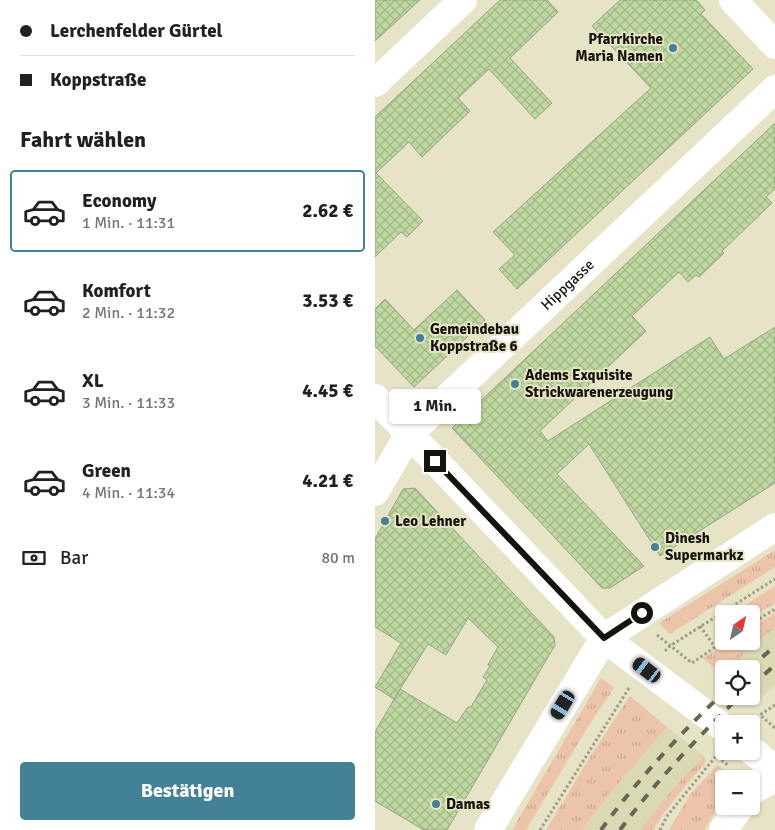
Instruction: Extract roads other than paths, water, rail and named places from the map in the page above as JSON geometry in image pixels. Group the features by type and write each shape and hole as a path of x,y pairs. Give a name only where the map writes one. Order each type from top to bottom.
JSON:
{"main road":[{"path":"375,83 463,0"},
{"path":"733,0 775,45"},
{"name":"Hippgasse","path":"375,492 409,434 775,89"},
{"path":"375,398 604,638 715,721"},
{"path":"488,830 604,638 775,528"},
{"path":"760,786 775,778"},
{"path":"723,830 734,815"}],"railway":[{"path":"759,660 775,646"},
{"path":"760,678 775,665"},
{"path":"601,830 659,758 715,701"},
{"path":"620,830 677,760 731,705"}],"place":[{"name":"Pfarrkirche Maria Namen","path":"673,48"},
{"name":"Gemeindebau Koppstraße 6","path":"420,338"},
{"name":"Adems Exquisite Strickwarenerzeugung","path":"515,384"},
{"name":"Leo Lehner","path":"385,521"},
{"name":"Dinesh Supermarkz","path":"655,547"},
{"name":"Damas","path":"436,804"}]}
